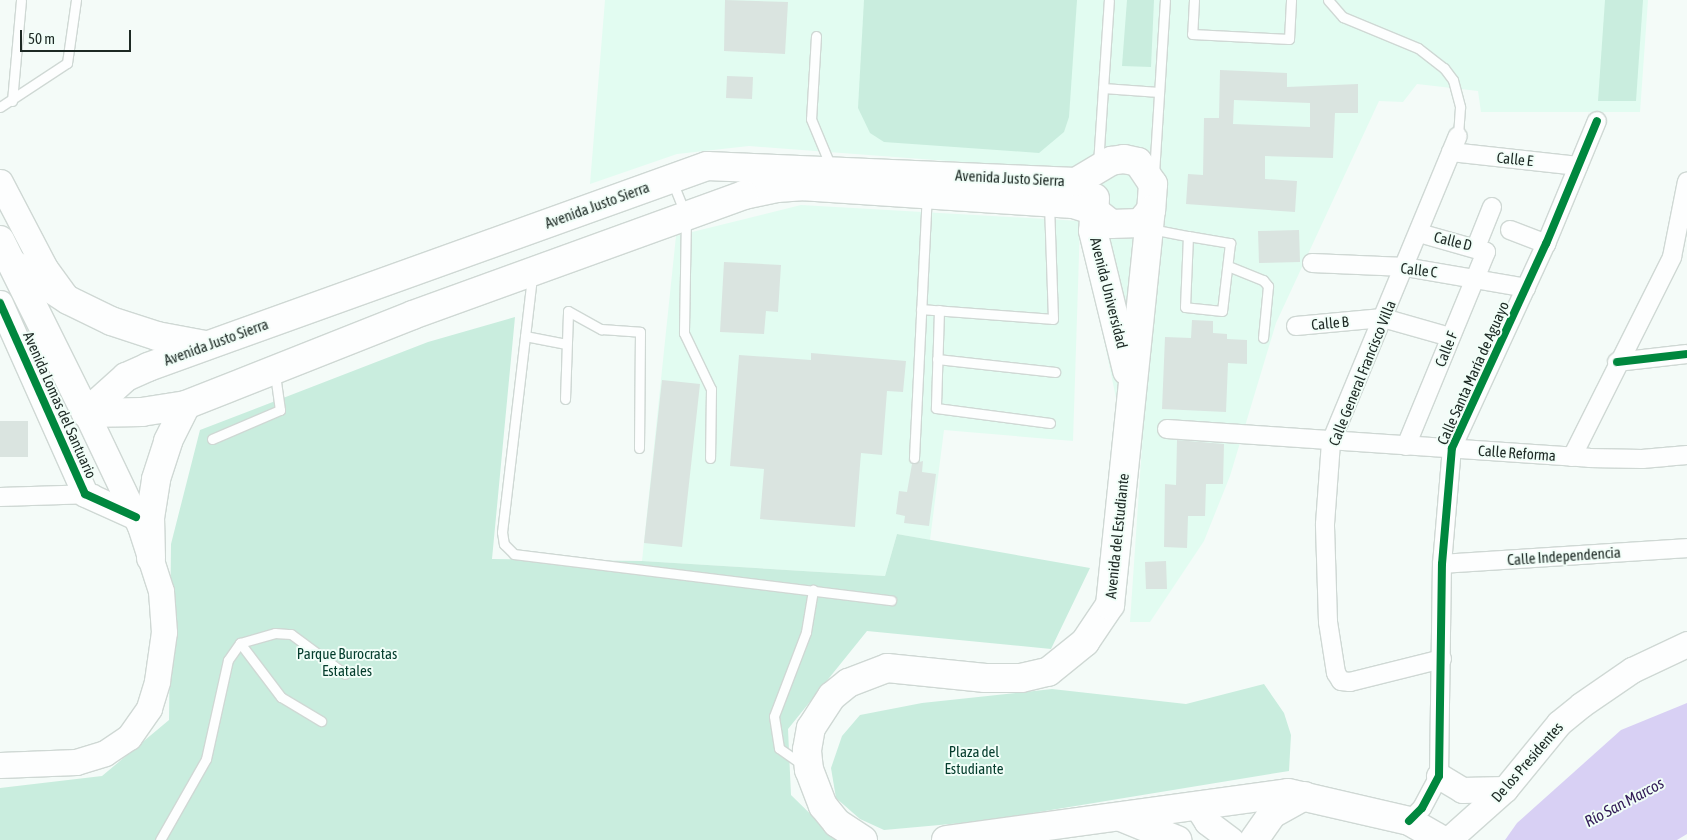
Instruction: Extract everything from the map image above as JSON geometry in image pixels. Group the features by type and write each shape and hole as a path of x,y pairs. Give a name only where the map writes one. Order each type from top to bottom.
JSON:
{"main road":[{"name":"Avenida Justo Sierra","path":"1124,159 1138,162 1151,208 1140,223 1126,226 1111,224 1094,211 1049,202 927,194 777,188 686,216 532,272 275,368 186,405 142,412 86,413 126,377 205,345 671,178 725,164 1076,182 1097,172 1111,161 1124,159"},
{"name":"Avenida Universidad","path":"1097,172 1093,231 1125,352 1130,397"},
{"path":"0,182 6,210 68,300"},
{"name":"Avenida Universidad","path":"1130,397 1151,208"},
{"name":"Avenida Lomas del Santuario","path":"0,240 86,413"},
{"path":"13,264 68,300 157,336 205,345"},
{"path":"395,277 413,316"},
{"name":"Avenida Lomas del Santuario","path":"0,304 85,494 136,517"},
{"name":"Avenida del Estudiante","path":"863,840 837,823 823,806 809,770 807,750 819,711 848,683 867,674 887,668 906,668 985,678 1021,678 1048,672 1071,658 1085,642 1110,605 1113,590 1130,397"},
{"path":"151,558 150,518 156,479 168,441 186,405"},
{"path":"0,765 76,762 105,753 129,736 149,708 158,681 164,632 160,591 151,558 136,517 86,413"},
{"name":"De los Presidentes","path":"1448,840 1505,789 1559,723 1581,705 1632,670 1687,644"},
{"path":"1439,776 1462,790 1505,789"},
{"path":"1202,823 1264,795 1307,795 1408,821 1442,840"},
{"path":"1254,840 1272,814 1307,795"},
{"path":"1118,816 1177,840"},
{"path":"946,840 978,838 1118,816 1202,823 1231,840"}],"street":[{"name":"Calle Santa María de Aguayo","path":"1408,821 1430,796 1439,776 1442,564 1452,448 1546,244 1597,121"},
{"name":"Calle E","path":"1454,144 1578,166"},
{"name":"Calle General Francisco Villa","path":"1442,658 1350,682 1341,681 1336,673 1328,622 1325,524 1331,442 1405,267 1454,144"},
{"path":"1572,457 1617,362 1679,256 1687,181"},
{"name":"Calle F","path":"1406,446 1474,278 1492,207"},
{"path":"1510,230 1546,244"},
{"name":"Calle D","path":"1419,233 1481,250"},
{"name":"Calle C","path":"1312,263 1405,267 1526,288"},
{"name":"Calle B","path":"1296,326 1383,318 1450,337"},
{"path":"1617,362 1687,354"},
{"name":"Calle Reforma","path":"1167,430 1572,457 1642,459 1687,455"},
{"path":"0,497 124,492"},
{"name":"Calle Independencia","path":"1442,564 1687,548"}],"lane":[{"path":"12,101 22,0"},
{"path":"0,108 67,63 76,0"},
{"name":"Avenida Universidad","path":"1097,172 1109,0"},
{"name":"Avenida Universidad","path":"1151,208 1165,0"},
{"path":"1194,0 1192,34 1289,39 1291,0"},
{"path":"1328,0 1343,17 1418,48 1444,68 1453,80 1460,107 1454,144"},
{"path":"816,36 811,119 832,169"},
{"path":"1103,88 1159,92"},
{"path":"671,178 686,216 684,332 711,389 710,458"},
{"path":"914,458 927,194"},
{"path":"921,309 1053,319 1049,202"},
{"path":"1151,208 1188,236 1230,243 1222,311 1185,307 1188,236"},
{"path":"1228,266 1263,280 1268,286 1263,338"},
{"path":"532,272 502,532 504,544 514,554 891,600"},
{"path":"939,310 936,408 1050,423"},
{"path":"565,399 568,311 601,329 640,332 639,448"},
{"path":"524,336 566,344"},
{"path":"937,359 1055,372"},
{"path":"212,439 280,410 275,368"},
{"path":"809,770 779,748 774,716 806,632 813,590"},
{"path":"160,840 206,758 228,660 240,643 275,633 291,634 344,674"},
{"path":"240,643 281,697 320,721"}],"shaded area":[{"path":"605,0 1648,0 1640,112 1481,112 1478,91 1417,84 1403,102 1379,101 1276,323 1230,476 1204,541 1150,622 1130,622 1145,402 1116,398 1080,224 1073,441 944,430 930,540 897,534 885,576 642,561 676,236 801,205 1080,221 1069,170 749,146 677,154 590,184"}],"green space":[{"path":"864,0 1077,0 1069,117 1064,132 1039,153 884,142 870,133 858,108"},
{"path":"1127,0 1154,0 1151,67 1122,66"},
{"path":"1605,0 1643,0 1636,101 1598,101"},
{"name":"Parque Burocratas Estatales","path":"515,317 492,559 642,561 885,576 897,534 1090,568 1051,649 867,631 788,729 791,795 837,840 0,840 0,788 102,776 169,720 171,544 200,430 428,342"},
{"name":"Plaza del Estudiante","path":"1264,684 1284,713 1291,735 1289,771 984,821 884,830 860,819 836,798 831,768 842,736 860,715 922,703 1052,689 1186,704"}],"water":[{"name":"Río San Marcos","path":"1687,703 1687,834 1677,840 1505,840 1517,823 1621,730"}],"building":[{"path":"725,0 788,2 785,54 724,51"},
{"path":"1220,70 1287,73 1287,87 1358,84 1358,113 1335,113 1333,158 1265,156 1265,179 1297,181 1295,212 1186,204 1188,174 1203,175 1204,118 1219,118","holes":["1234,100 1310,103 1310,127 1233,124"]},
{"path":"727,76 753,77 752,99 726,98"},
{"path":"1299,230 1300,262 1259,263 1258,231"},
{"path":"724,262 781,265 778,312 766,311 764,334 720,332"},
{"path":"1192,320 1213,321 1213,333 1227,334 1227,339 1247,340 1247,364 1228,363 1226,412 1162,409 1165,337 1191,338"},
{"path":"811,353 906,361 903,392 887,391 882,455 861,453 855,527 760,519 764,469 730,466 739,355 811,360"},
{"path":"662,380 700,384 682,547 644,543"},
{"path":"0,421 28,421 28,457 0,457"},
{"path":"1177,440 1224,444 1223,484 1206,484 1205,516 1188,516 1187,548 1164,547 1165,484 1176,485"},
{"path":"923,461 922,472 936,474 929,526 904,523 905,516 896,514 899,491 907,492 912,464"},
{"path":"1166,561 1167,589 1146,589 1145,562"}],"cycle path":[{"path":"1409,821 1422,808 1439,776 1442,564 1452,448 1546,244 1597,121"},
{"path":"0,303 85,494 136,517"},
{"path":"1617,362 1687,354"}]}
